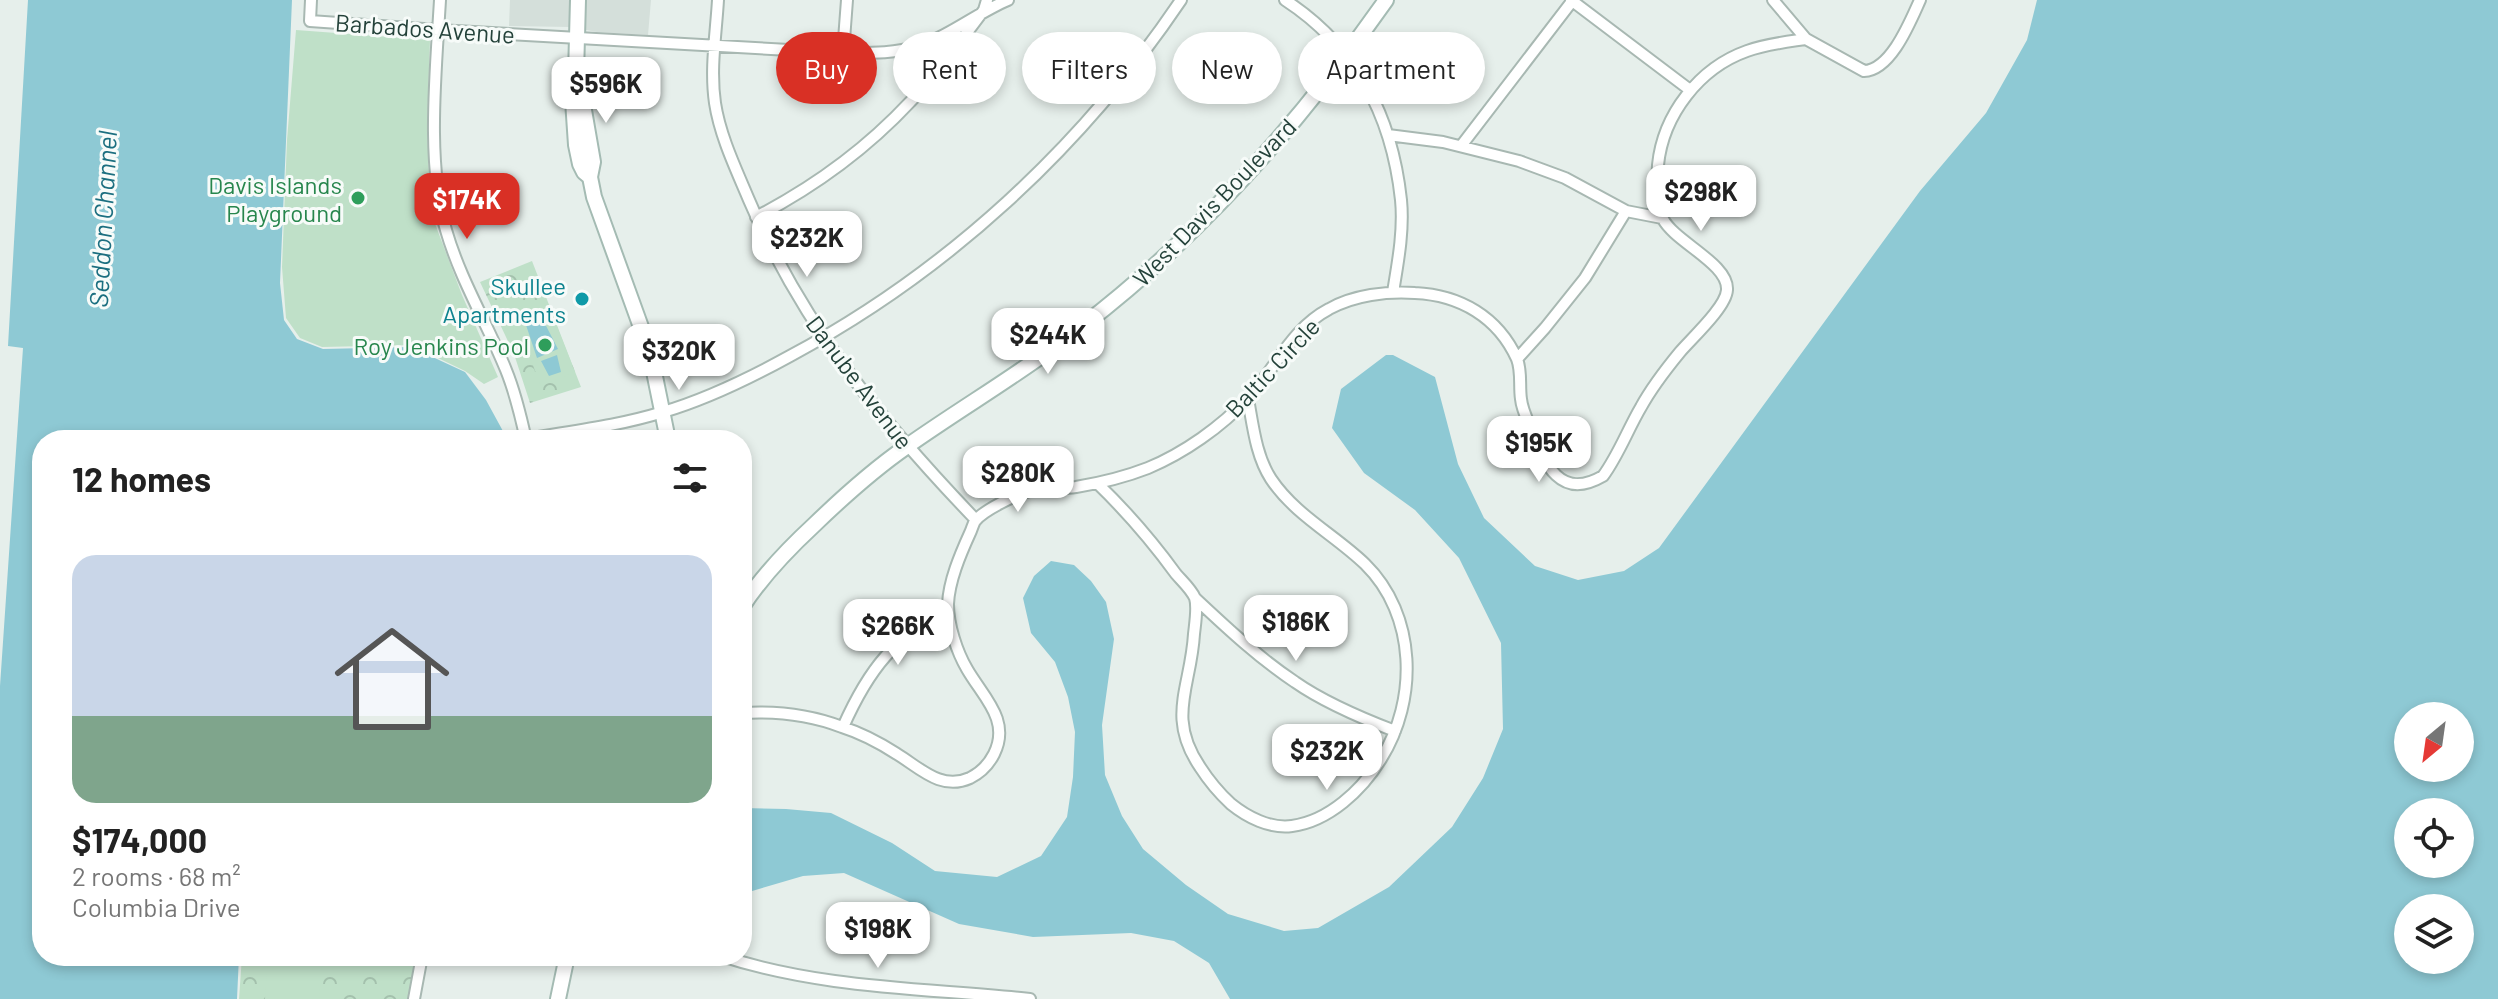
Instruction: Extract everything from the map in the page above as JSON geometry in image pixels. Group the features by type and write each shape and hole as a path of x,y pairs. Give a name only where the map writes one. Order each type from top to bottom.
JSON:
{"street":[{"name":"Barbados Avenue","path":"311,0 310,21 776,49"},
{"path":"440,0 435,132 436,171 445,227 456,260 508,374 524,430"},
{"path":"578,0 576,74 593,162 590,177 607,236 650,352 667,430"},
{"name":"Danube Avenue","path":"718,0 714,94 718,118 756,217 782,271 823,339 906,446 976,520"},
{"path":"845,32 847,0"},
{"name":"Barbados Avenue","path":"877,52 897,51 939,38 986,5 1008,0"},
{"path":"585,430 664,412 752,377 823,339 919,274 1008,201 1073,136 1158,34 1181,0"},
{"path":"1285,0 1307,14 1325,32"},
{"name":"West Davis Boulevard","path":"1363,32 1386,0"},
{"path":"1461,146 1572,0 1690,90"},
{"path":"1773,0 1806,39 1864,71 1874,70 1884,62 1920,0"},
{"path":"756,217 825,175 883,129 937,72 986,5"},
{"path":"1662,218 1658,174 1661,144 1672,118 1690,90 1716,66 1733,56 1757,47 1806,39"},
{"name":"West Davis Boulevard","path":"752,591 789,549 834,506 906,446 1026,369 1116,301 1248,175 1307,104"},
{"path":"1375,104 1388,135 1401,201 1399,258 1393,292"},
{"path":"1388,135 1461,146 1519,161 1603,196 1626,211 1662,218 1725,280 1727,292 1718,308 1647,397 1603,476 1578,484 1562,480 1549,470 1522,406 1517,359 1585,278 1626,211"},
{"name":"Baltic Circle","path":"976,520 1029,491 1097,483 1148,468 1174,455 1248,399 1296,334 1319,316 1345,302 1393,292 1442,296 1480,311 1500,332 1517,359"},
{"path":"1196,599 1182,731 1192,755 1211,784 1239,811 1273,826 1288,827 1313,821 1363,784 1384,755 1404,702 1407,676 1405,640 1398,616 1383,587 1365,565 1305,515 1270,478 1258,450 1248,399"},
{"path":"1097,483 1150,539 1196,599 1259,655 1296,684 1395,731"},
{"path":"752,713 778,713 843,727 882,745 939,780 968,779 985,766 992,758 999,737 998,718 964,664 948,604 960,555 976,520"},
{"path":"843,727 862,686 883,658 912,630 948,604"},
{"path":"752,963 825,980 1030,999"},
{"path":"414,999 420,966"},
{"path":"558,999 565,966"}],"shaded area":[{"path":"510,0 651,0 648,35 570,27 509,26"}],"green space":[{"name":"Davis Islands Playground","path":"296,30 430,40 427,128 434,221 498,377 484,384 465,371 411,345 322,347 300,338 286,318 282,267 287,140"},
{"path":"532,261 581,387 530,403 514,354 480,282"},
{"name":"Roy Jenkins Pool","path":"548,304 575,372 541,386 514,317"},
{"path":"241,966 414,966 408,999 239,999"},
{"path":"267,966 323,966 319,999 265,999"}],"water":[{"name":"Seddon Channel","path":"28,0 292,0 280,283 284,320 297,339 323,349 411,347 465,372 486,400 502,430 32,430 32,966 239,966 237,999 0,999 0,686 23,348 8,346"},
{"path":"2037,0 2498,0 2498,999 1230,999 1209,963 1174,941 1131,933 1033,937 959,924 844,873 803,876 752,891 752,808 831,813 892,843 935,871 997,877 1041,856 1067,817 1075,732 1068,697 1055,662 1031,633 1023,598 1034,576 1051,561 1074,565 1106,602 1114,639 1102,725 1105,775 1122,816 1143,849 1186,885 1228,914 1284,931 1318,928 1389,887 1452,827 1483,778 1503,729 1501,643 1459,558 1415,510 1364,473 1332,428 1341,389 1386,355 1393,355 1435,377 1458,464 1484,518 1535,566 1578,580 1624,571 1659,548 1920,191 1986,113 2027,40"},
{"path":"542,318 558,349 537,358 526,325"},
{"path":"557,355 561,372 549,376 541,361"}],"place":[{"name":"Davis Islands Playground","path":"358,198"},
{"name":"Skullee Apartments","path":"582,299"},
{"name":"Roy Jenkins Pool","path":"545,345"}]}
